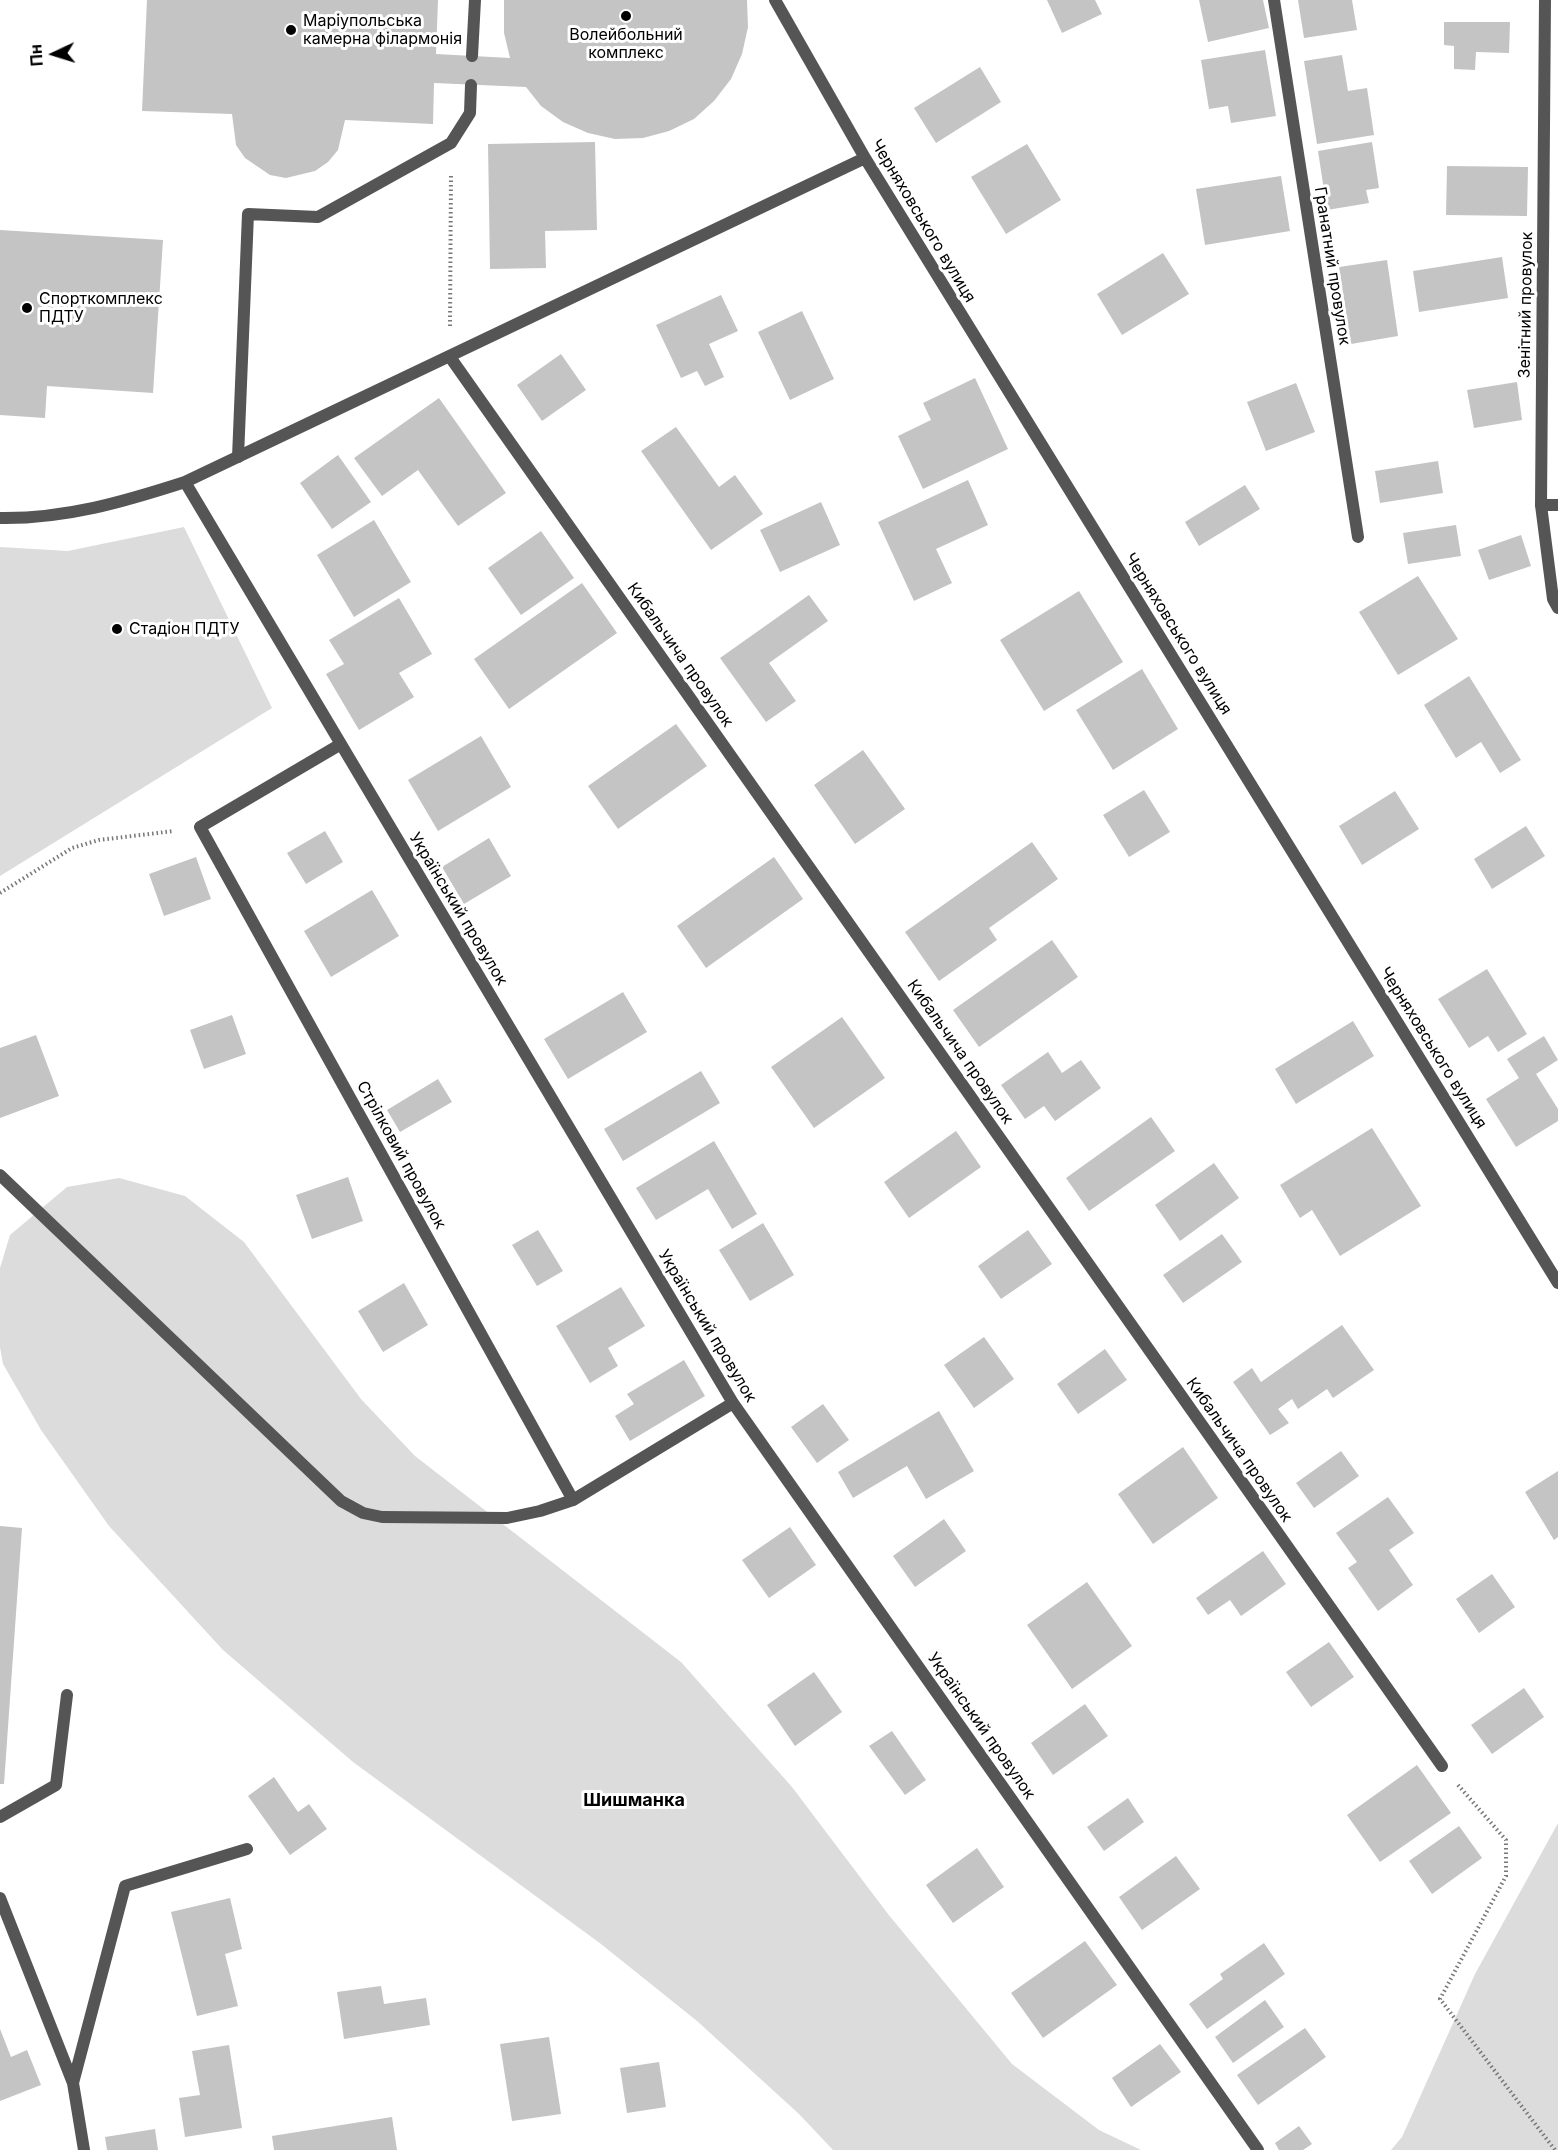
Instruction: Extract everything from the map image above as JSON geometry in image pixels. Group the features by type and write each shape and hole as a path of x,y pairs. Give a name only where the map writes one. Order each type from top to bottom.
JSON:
{"street":[{"path":"472,56 475,0"},
{"name":"Черняховського вулиця","path":"775,0 865,158 1558,1283"},
{"name":"Гранатний провулок","path":"1274,0 1358,537"},
{"name":"Зенітний провулок","path":"1545,0 1541,506 1553,599 1558,608"},
{"path":"238,458 249,214 318,217 451,143 470,113 471,85"},
{"path":"0,518 27,518 108,507 185,483 865,158"},
{"name":"Кибальчича провулок","path":"450,357 1442,1767"},
{"name":"Український провулок","path":"185,483 733,1403 1258,2150"},
{"path":"1541,506 1558,505"},
{"path":"201,827 341,744"},
{"name":"Стрілковий провулок","path":"201,827 573,1500"},
{"path":"0,1175 340,1501 363,1513 382,1517 507,1518 540,1511 573,1500 733,1403"},
{"path":"0,1817 56,1785 67,1695"},
{"path":"73,2083 125,1886 247,1849"},
{"path":"0,1898 73,2083 84,2150"}],"path":[{"path":"450,357 451,143"},
{"path":"0,893 72,848 99,840 201,827"},
{"path":"1442,1767 1506,1840 1506,1876 1440,1999 1555,2150"}],"shaded area":[{"name":"Стадіон ПДТУ","path":"184,527 272,708 0,876 0,547 68,551"},
{"path":"119,1178 185,1196 244,1242 361,1399 415,1456 681,1662 792,1787 888,1914 1012,2064 1099,2130 1141,2150 833,2150 799,2114 697,2021 601,1944 353,1762 223,1650 109,1526 41,1430 3,1364 0,1347 0,1268 10,1235 67,1187"},
{"path":"1558,1823 1558,2150 1391,2150 1402,2137 1475,1974"}],"building":[{"path":"147,0 438,0 436,54 510,58 504,33 504,0 747,0 748,27 742,54 731,79 714,101 694,119 669,131 643,138 615,139 588,133 563,122 541,106 526,87 434,83 433,124 345,120 338,150 328,162 315,171 286,178 270,175 245,158 236,145 232,114 142,111"},
{"path":"1047,0 1095,0 1102,14 1062,33"},
{"path":"1199,0 1263,0 1269,28 1208,42"},
{"path":"1298,0 1352,0 1357,30 1304,38"},
{"path":"1444,22 1510,22 1509,53 1476,52 1475,70 1454,69 1454,46 1444,45"},
{"path":"1265,50 1276,116 1231,123 1228,106 1209,109 1201,60"},
{"path":"1342,55 1348,91 1367,88 1374,135 1317,144 1304,61"},
{"path":"980,67 1001,102 936,143 914,108"},
{"path":"595,142 597,230 545,231 546,268 490,269 488,144"},
{"path":"1372,142 1379,188 1366,190 1369,203 1327,210 1318,151"},
{"path":"1027,144 1061,200 1006,234 971,177"},
{"path":"1447,166 1528,167 1527,216 1446,215"},
{"path":"1281,176 1290,231 1205,245 1196,189"},
{"path":"0,230 163,240 153,393 47,386 45,418 0,415"},
{"path":"1163,253 1189,294 1122,335 1097,294"},
{"path":"1502,257 1508,298 1419,312 1413,271"},
{"path":"1387,260 1398,336 1351,344 1339,267"},
{"path":"721,295 738,331 709,344 724,377 705,386 697,371 681,378 656,325"},
{"path":"802,311 834,379 790,400 758,332"},
{"path":"561,354 586,390 542,421 517,385"},
{"path":"975,378 1008,449 923,489 898,436 931,420 923,403"},
{"path":"1517,382 1522,420 1474,428 1467,390"},
{"path":"1296,383 1315,432 1266,451 1247,402"},
{"path":"439,398 506,493 458,526 418,470 382,496 354,458"},
{"path":"676,427 719,487 735,475 763,514 711,550 641,451"},
{"path":"338,455 371,502 332,529 300,483"},
{"path":"1438,461 1443,493 1380,503 1375,471"},
{"path":"968,480 988,525 936,549 952,583 914,601 878,522"},
{"path":"1245,485 1260,509 1199,546 1185,522"},
{"path":"821,502 840,545 780,572 760,530"},
{"path":"374,520 411,582 354,617 317,555"},
{"path":"1456,525 1461,556 1408,564 1403,533"},
{"path":"541,531 574,578 521,615 488,568"},
{"path":"1521,535 1531,566 1489,580 1478,550"},
{"path":"1418,576 1458,639 1398,675 1359,612"},
{"path":"582,583 617,633 509,709 474,659"},
{"path":"1079,591 1123,662 1044,711 1000,640"},
{"path":"809,595 828,621 769,663 796,701 766,722 720,658"},
{"path":"399,598 432,654 399,673 414,697 359,730 326,674 344,664 329,640"},
{"path":"1142,669 1178,729 1113,770 1076,710"},
{"path":"1469,676 1521,760 1500,773 1481,742 1456,758 1424,705"},
{"path":"676,724 707,766 618,829 588,786"},
{"path":"481,736 511,787 438,831 408,780"},
{"path":"863,750 905,809 855,844 814,785"},
{"path":"1144,790 1170,832 1129,857 1103,815"},
{"path":"1395,791 1419,829 1362,865 1339,826"},
{"path":"1526,826 1545,856 1492,889 1474,859"},
{"path":"325,831 343,862 306,884 287,853"},
{"path":"489,838 511,876 464,904 442,867"},
{"path":"1032,842 1058,879 989,928 997,940 939,981 905,932"},
{"path":"196,857 211,899 164,916 149,874"},
{"path":"774,857 803,899 706,968 677,926"},
{"path":"372,890 399,936 331,977 304,931"},
{"path":"1052,940 1078,977 979,1047 953,1010"},
{"path":"1487,969 1527,1034 1498,1052 1488,1036 1469,1048 1438,999"},
{"path":"623,992 647,1032 568,1079 544,1039"},
{"path":"232,1015 246,1054 204,1069 190,1030"},
{"path":"842,1017 885,1078 814,1128 771,1067"},
{"path":"1353,1021 1374,1056 1296,1104 1275,1069"},
{"path":"36,1035 59,1096 0,1118 0,1048"},
{"path":"1544,1036 1558,1060 1536,1074 1558,1109 1558,1121 1516,1147 1486,1099 1519,1078 1507,1059"},
{"path":"1048,1052 1062,1073 1081,1060 1101,1088 1055,1121 1044,1106 1025,1119 1001,1085"},
{"path":"701,1071 720,1103 623,1161 604,1129"},
{"path":"438,1079 452,1102 400,1132 387,1110"},
{"path":"1151,1117 1175,1151 1089,1211 1066,1178"},
{"path":"1372,1128 1421,1206 1340,1256 1312,1210 1300,1218 1280,1185"},
{"path":"956,1131 981,1167 909,1218 884,1182"},
{"path":"714,1141 757,1214 732,1229 708,1189 656,1220 636,1188"},
{"path":"1214,1163 1239,1198 1180,1241 1155,1205"},
{"path":"348,1177 363,1221 312,1239 296,1195"},
{"path":"763,1223 794,1275 750,1301 719,1250"},
{"path":"538,1230 563,1271 537,1286 512,1245"},
{"path":"1028,1230 1052,1264 1001,1299 978,1266"},
{"path":"1222,1234 1242,1262 1183,1303 1163,1275"},
{"path":"404,1283 428,1325 383,1352 358,1311"},
{"path":"621,1287 645,1326 608,1348 618,1366 590,1383 556,1326"},
{"path":"1342,1325 1374,1370 1333,1398 1327,1389 1298,1409 1292,1399 1278,1409 1289,1423 1270,1435 1233,1382 1252,1368 1261,1382"},
{"path":"984,1337 1014,1379 974,1408 944,1365"},
{"path":"1105,1349 1127,1380 1078,1414 1057,1384"},
{"path":"684,1360 705,1396 630,1441 615,1416 634,1404 627,1394"},
{"path":"823,1404 849,1440 817,1463 791,1427"},
{"path":"939,1411 974,1471 926,1499 907,1466 853,1498 838,1472"},
{"path":"1183,1447 1218,1498 1153,1544 1118,1494"},
{"path":"1341,1451 1359,1476 1314,1508 1296,1483"},
{"path":"1558,1471 1558,1537 1554,1540 1525,1492"},
{"path":"1388,1497 1414,1533 1389,1550 1413,1585 1378,1611 1348,1568 1357,1562 1336,1533"},
{"path":"944,1519 966,1551 915,1587 893,1556"},
{"path":"0,1526 22,1528 4,1784 0,1784"},
{"path":"790,1527 816,1565 769,1598 742,1560"},
{"path":"1263,1551 1286,1584 1241,1616 1230,1600 1208,1615 1196,1598"},
{"path":"1492,1574 1515,1607 1479,1633 1456,1599"},
{"path":"1087,1582 1132,1646 1072,1689 1027,1625"},
{"path":"1329,1642 1354,1677 1311,1707 1286,1672"},
{"path":"814,1672 842,1712 795,1746 767,1705"},
{"path":"1524,1688 1544,1717 1492,1754 1471,1725"},
{"path":"1085,1704 1108,1736 1053,1775 1031,1743"},
{"path":"892,1731 926,1780 905,1795 869,1746"},
{"path":"1417,1765 1451,1813 1380,1862 1347,1815"},
{"path":"274,1777 298,1812 309,1804 327,1829 290,1855 248,1796"},
{"path":"1128,1798 1144,1822 1104,1851 1087,1827"},
{"path":"1459,1826 1482,1858 1432,1894 1409,1861"},
{"path":"977,1848 1004,1887 953,1923 926,1885"},
{"path":"1176,1856 1200,1889 1142,1930 1119,1897"},
{"path":"230,1898 242,1949 225,1954 238,2006 197,2016 171,1912"},
{"path":"1085,1941 1117,1985 1043,2038 1011,1993"},
{"path":"1264,1943 1285,1974 1207,2029 1189,2004 1223,1979 1220,1974"},
{"path":"381,1986 384,2004 426,1998 430,2025 344,2039 337,1992"},
{"path":"1265,2000 1284,2027 1233,2063 1215,2037"},
{"path":"1305,2028 1326,2057 1258,2105 1237,2075"},
{"path":"0,2029 11,2057 27,2050 41,2085 0,2101"},
{"path":"549,2037 561,2114 512,2121 500,2044"},
{"path":"1160,2044 1181,2072 1131,2107 1112,2078"},
{"path":"229,2045 242,2128 185,2137 179,2098 200,2095 192,2051"},
{"path":"659,2062 666,2107 627,2113 620,2068"},
{"path":"392,2117 397,2150 274,2150 272,2136"},
{"path":"1299,2126 1312,2144 1303,2150 1279,2150 1275,2143"},
{"path":"155,2129 158,2150 107,2150 105,2137"}],"place":[{"name":"Волейбольний комплекс","path":"626,16"},
{"name":"Маріупольська камерна філармонія","path":"291,30"},
{"name":"Спорткомплекс ПДТУ","path":"27,308"},
{"name":"Стадіон ПДТУ","path":"117,629"}],"district":[{"name":"Шишманка","path":"634,1801"}]}
